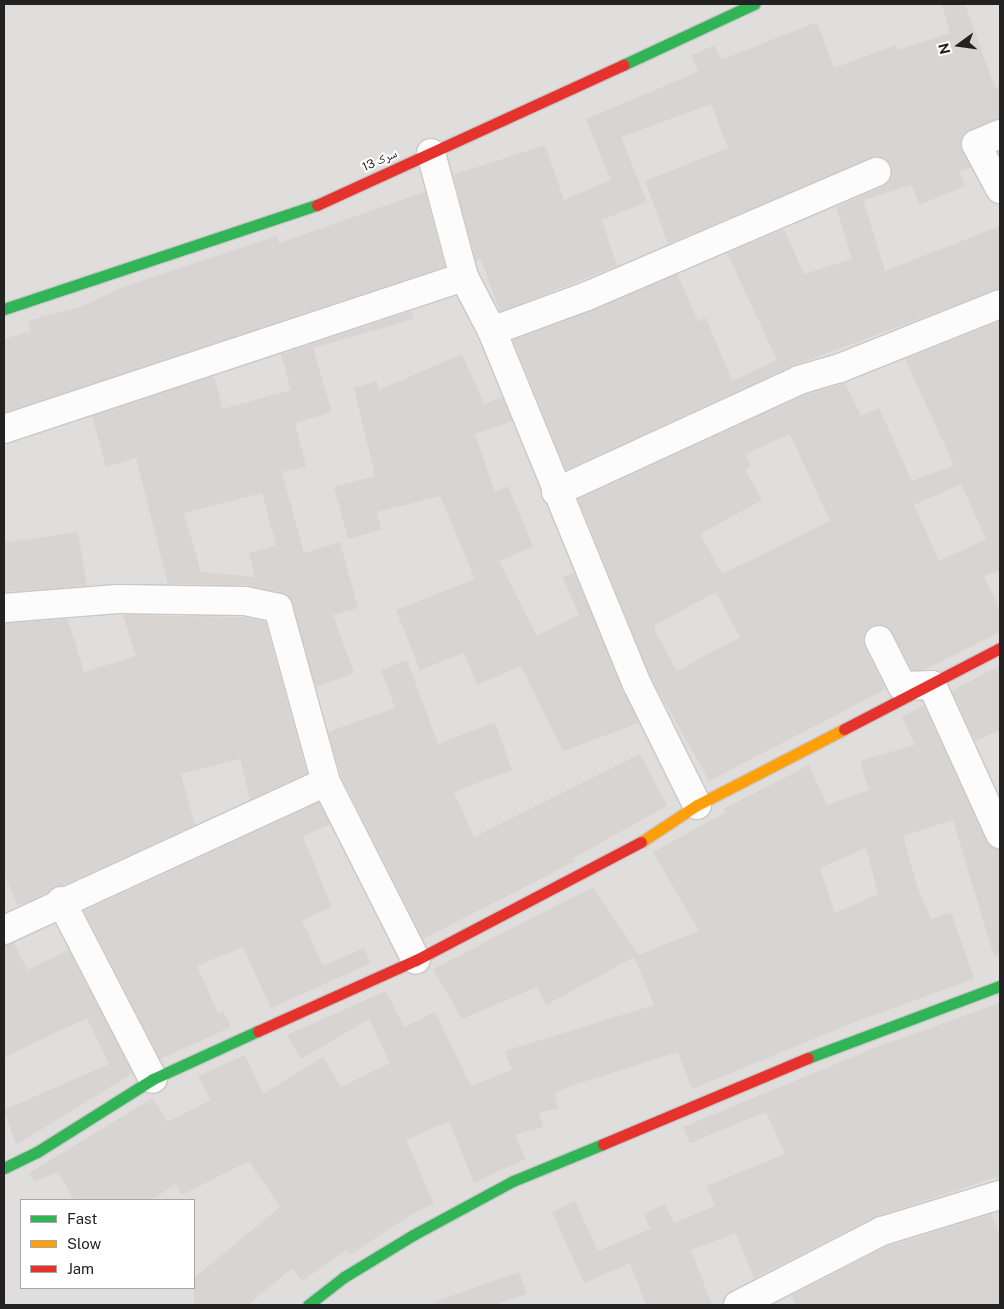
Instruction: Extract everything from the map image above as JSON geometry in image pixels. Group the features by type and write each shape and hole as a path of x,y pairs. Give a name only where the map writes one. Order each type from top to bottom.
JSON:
{"street":[{"name":"سرک 13","path":"4,310 324,202 754,4"},
{"path":"1000,134 976,144 988,160 1000,189"},
{"path":"431,153 464,277 492,331 556,492 637,684 698,805"},
{"path":"492,331 587,296 877,172"},
{"path":"4,429 464,277"},
{"path":"556,492 799,380 840,368 1000,304"},
{"path":"4,608 118,599 245,601 278,608 326,782 416,960"},
{"path":"879,640 902,686 932,685"},
{"path":"4,1168 37,1152 153,1079 416,960 617,858 698,805 1000,648"},
{"path":"932,685 1000,834"},
{"path":"4,930 61,901 255,818 326,782"},
{"path":"61,901 153,1079"},
{"path":"308,1305 344,1277 412,1235 514,1181 866,1034 1000,986"},
{"path":"738,1305 882,1231 1000,1195"}],"shaded area":[{"path":"4,4 1000,4 1000,1305 4,1305"}],"building":[{"path":"942,4 965,4 995,88 1000,86 1000,119 963,135 962,151 971,168 959,171 965,186 919,205 912,185 863,200 885,271 1000,226 1000,289 792,366 566,470 513,340 677,274 698,321 706,318 732,381 777,360 727,253 784,229 804,274 852,259 836,207 884,186 890,181 892,166 886,159 871,158 668,244 645,181 728,148 711,104 621,137 647,202 602,220 617,266 500,312 481,259 476,261 453,175 545,145 564,200 611,180 586,119 698,72 691,55 715,45 721,60 817,22 834,68 896,45 898,50 950,33"},
{"path":"425,192 445,267 4,413 4,339 31,331 28,321 80,307 126,286 277,236 279,243"},
{"path":"411,311 414,319 313,348 332,412 295,423 306,466 282,472 304,553 340,542 358,608 333,615 354,673 316,687 288,596 245,585 168,584 136,458 106,467 92,416 214,376 223,409 291,390 281,354","holes":["262,493 276,545 249,553 255,577 201,572 184,513"]},
{"path":"1000,321 1000,571 984,576 1000,610 1000,632 924,670 912,670 888,627 872,626 866,632 865,647 886,689 709,781 651,678 578,499 804,395 845,383 861,416 879,408 912,481 954,465 905,359","holes":["790,434 830,521 722,574 700,534 762,500 745,469 751,465 745,454","961,484 986,539 939,561 914,505","716,592 740,637 677,671 655,631 655,625"]},
{"path":"462,354 484,404 502,397 512,421 475,434 495,492 508,486 533,547 499,561 537,636 579,615 563,577 574,573 639,723 563,751 521,666 477,685 464,653 420,670 396,610 475,579 440,496 377,512 381,530 348,539 334,487 375,476 354,388 377,381 379,390"},
{"path":"78,532 87,586 4,592 4,543"},
{"path":"123,615 243,617 265,621 307,773 250,800 240,759 181,774 195,825 18,906 4,874 4,623 68,619 84,672 136,656"},
{"path":"407,660 438,744 495,722 512,770 454,792 474,837 640,754 667,806 573,858 575,861 423,939 341,776 328,732 395,708 381,670"},
{"path":"1000,665 1000,730 975,741 952,691"},
{"path":"924,705 986,840 1000,849 1000,955 994,956 953,820 903,836 917,886 931,919 951,912 974,979 860,1020 692,1089 678,1052 570,1086 554,1094 558,1108 539,1113 544,1127 515,1135 525,1159 474,1183 449,1121 406,1140 434,1204 412,1214 350,1255 347,1250 302,1281 292,1268 248,1305 194,1305 194,1289 195,1277 280,1207 249,1161 182,1195 176,1184 153,1199 73,1199 58,1172 34,1182 29,1173 153,1098 167,1122 211,1100 198,1076 245,1055 263,1094 323,1057 341,1087 390,1063 369,1019 301,1059 287,1035 386,991 404,1027 435,1012 471,1086 512,1070 505,1051 654,1005 634,957 546,1005 537,987 462,1019 433,969 593,887 639,955 699,931 653,852 726,812 724,809 809,765 827,805 869,790 860,761 915,745 902,717","holes":["866,848 878,894 835,913 820,868"]},
{"path":"319,802 330,824 303,837 332,907 302,920 323,966 364,948 371,963 271,1008 243,947 197,966 218,1013 223,1011 231,1027 160,1059 84,911"},
{"path":"14,942 27,970 69,950 133,1073 16,1145 4,1110 109,1064 87,1018 4,1057 4,945"},
{"path":"1000,1003 1000,1176 875,1217 754,1278 736,1233 691,1250 712,1305 646,1305 630,1263 584,1283 552,1212 575,1201 598,1251 650,1229 644,1214 665,1204 674,1223 715,1206 707,1186 785,1154 766,1112 690,1143 683,1127 872,1049"},
{"path":"991,1214 1000,1235 1000,1305 796,1305 792,1295 888,1246"},
{"path":"519,1272 527,1294 495,1305 434,1305 434,1302"}],"traffic: fast":[{"path":"623,65 754,4"},
{"path":"4,309 317,205"},
{"path":"808,1058 1000,986"},
{"path":"4,1168 37,1152 153,1079 258,1031"},
{"path":"308,1305 344,1277 413,1235 513,1181 603,1144"}],"traffic: slow":[{"path":"641,842 697,805 844,729"}],"traffic: jam":[{"path":"317,205 623,65"},
{"path":"844,729 1000,648"},
{"path":"258,1031 416,960 641,842"},
{"path":"603,1144 808,1058"}]}
